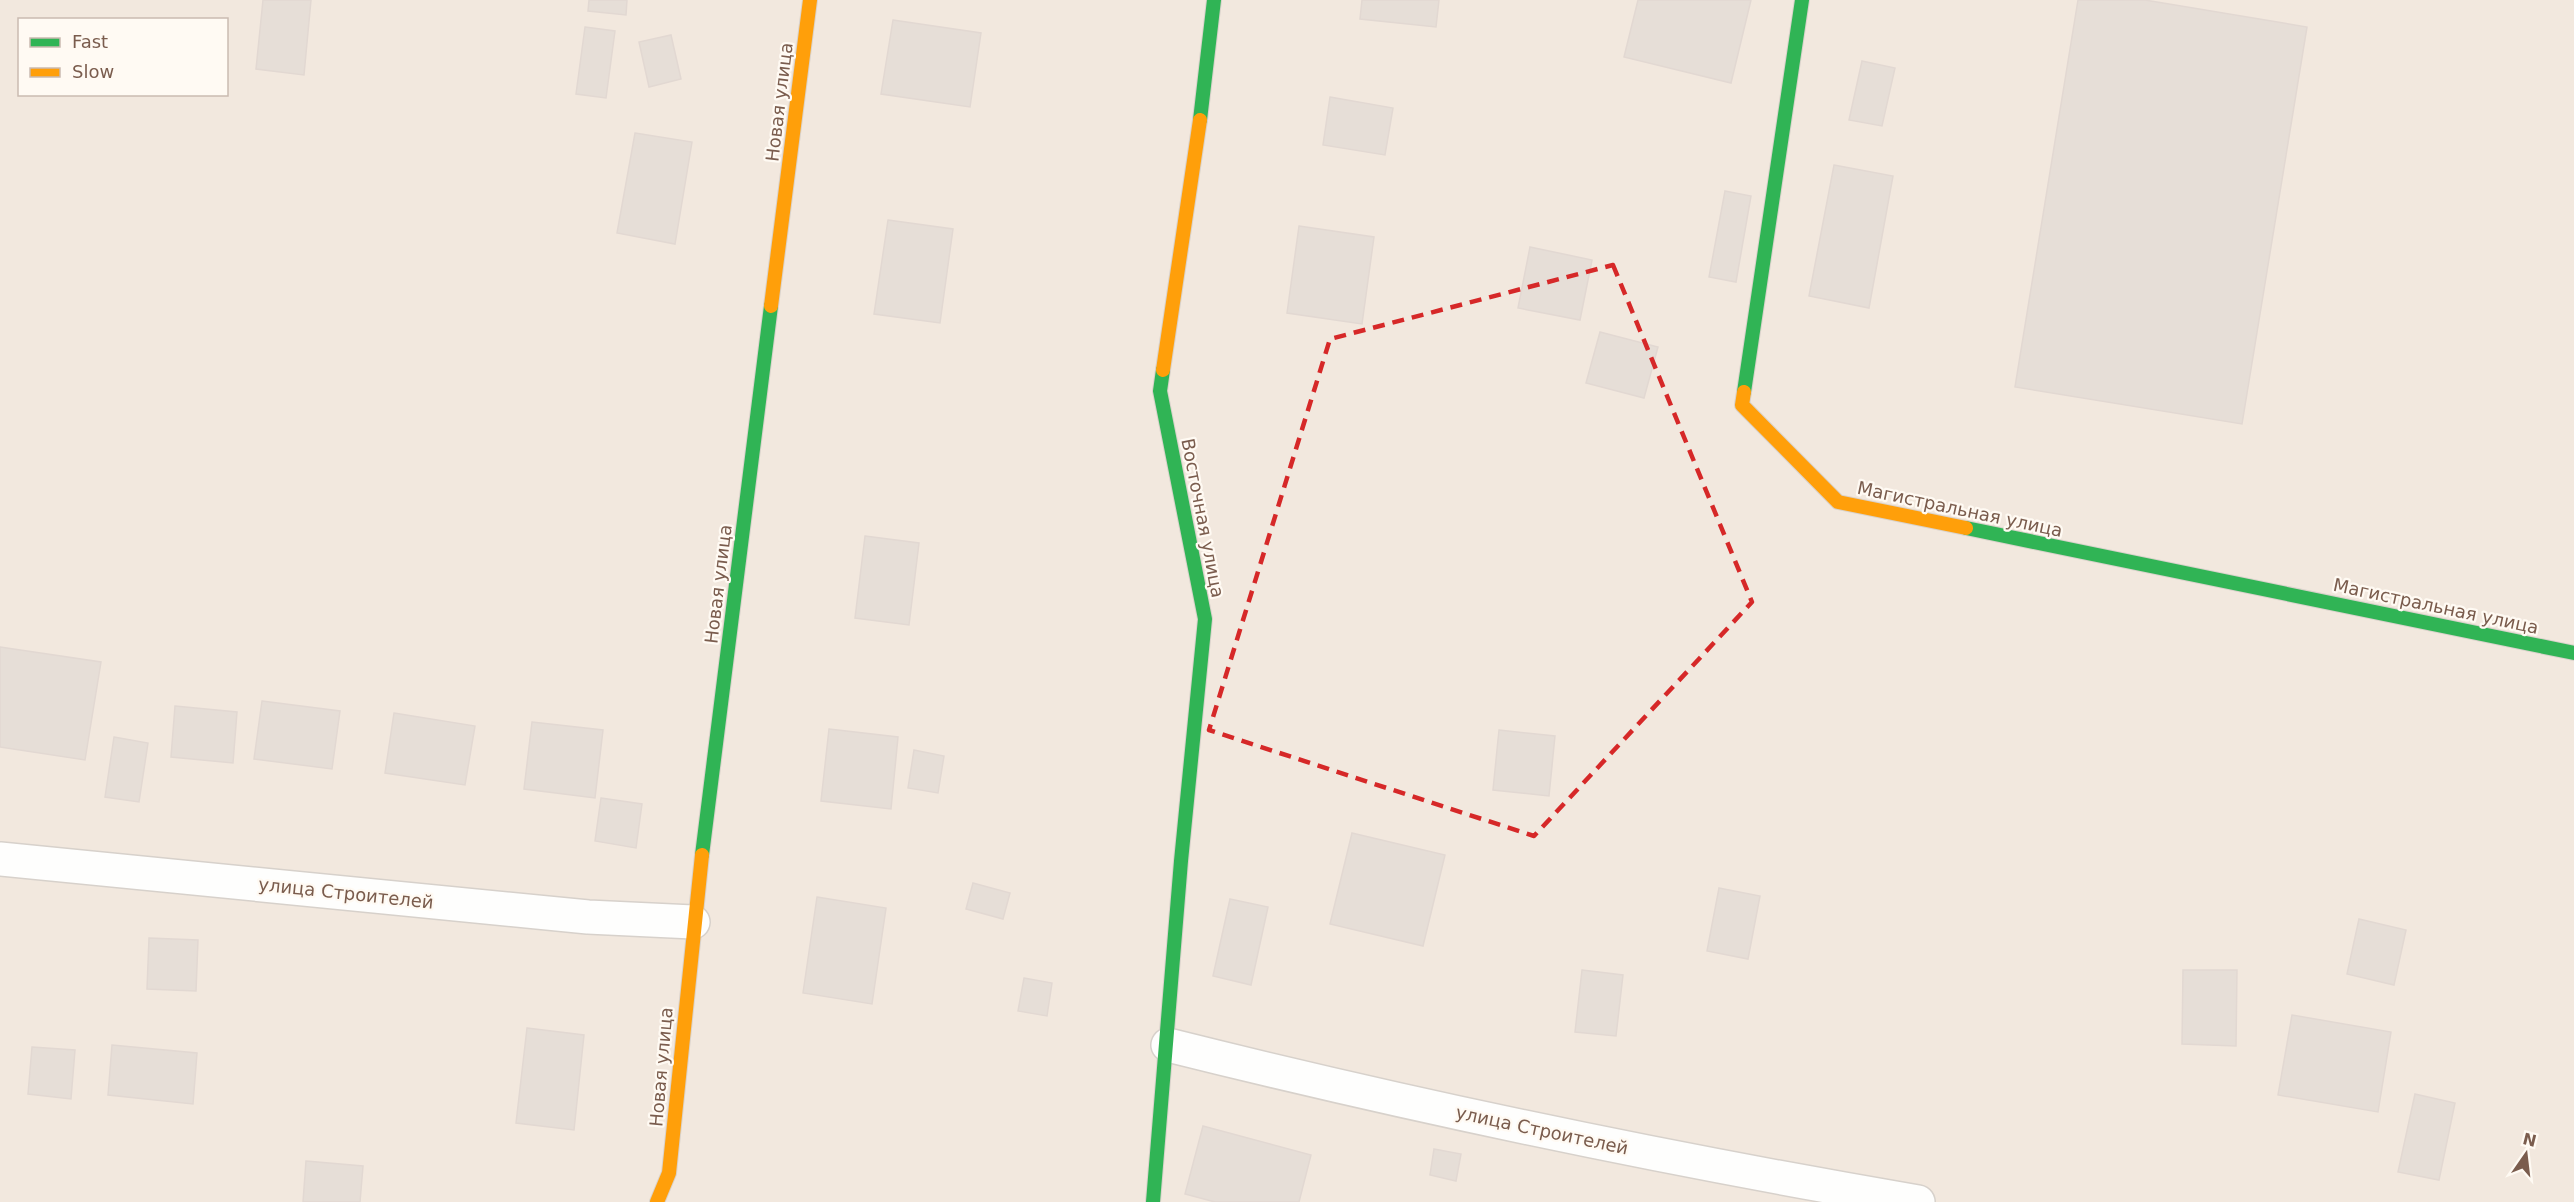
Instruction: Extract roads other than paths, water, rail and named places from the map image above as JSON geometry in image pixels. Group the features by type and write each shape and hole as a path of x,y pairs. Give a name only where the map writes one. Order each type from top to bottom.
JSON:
{"street":[{"name":"Новая улица","path":"657,1202 669,1173 693,922 810,0"},
{"name":"Восточная улица","path":"1153,1202 1168,1045 1181,861 1205,619 1160,391 1192,182 1214,0"},
{"name":"Магистральная улица","path":"1802,0 1742,405 1838,502 2574,653"},
{"name":"улица Строителей","path":"0,859 588,917 693,922"},
{"name":"улица Строителей","path":"1168,1045 1339,1088 1686,1159 1918,1202"}]}
